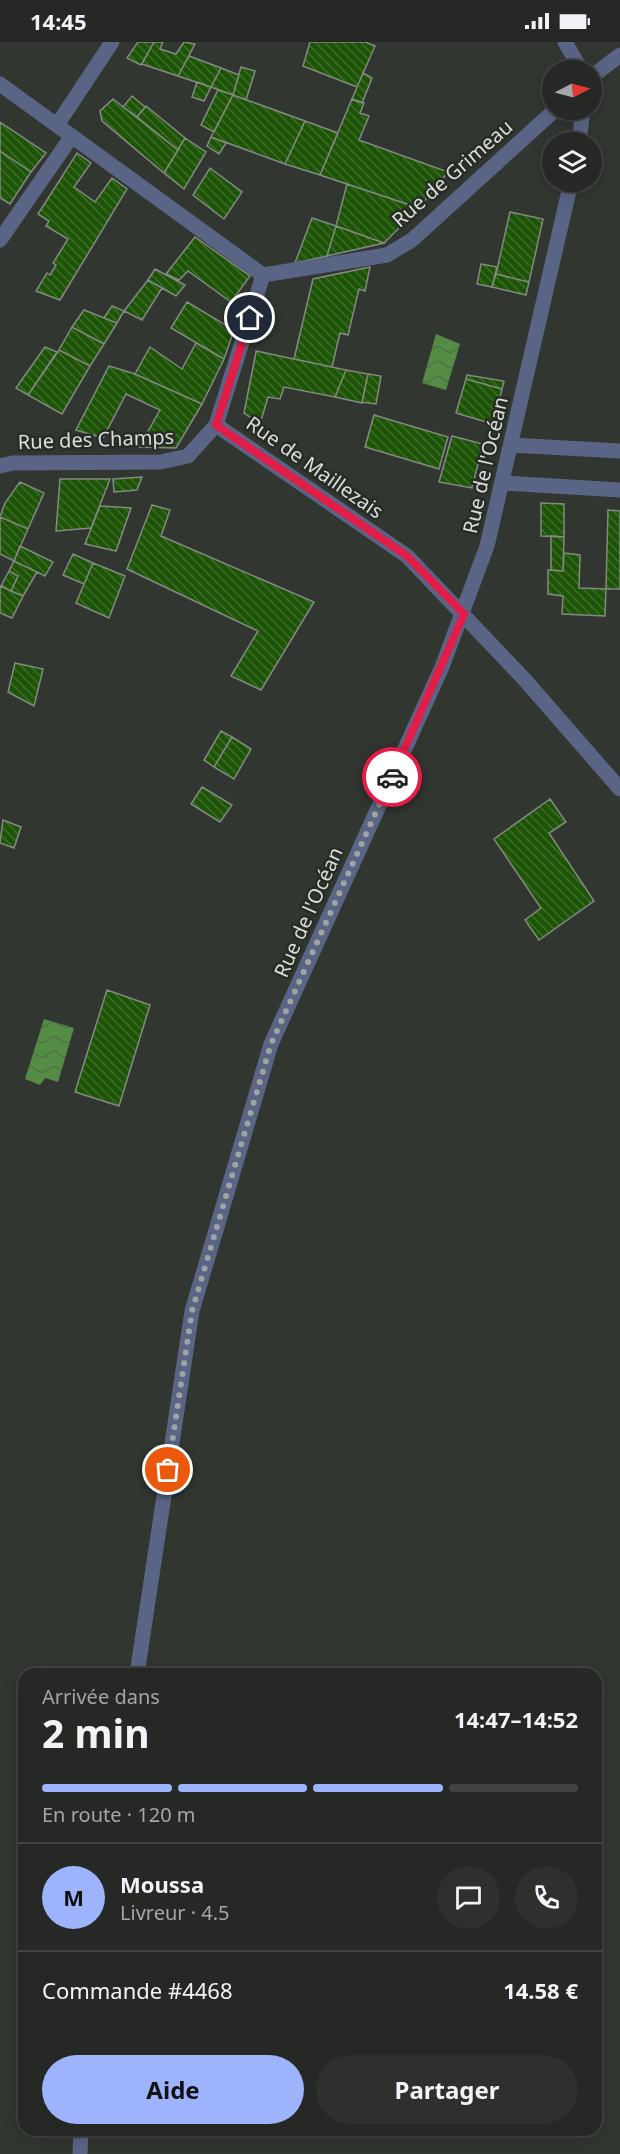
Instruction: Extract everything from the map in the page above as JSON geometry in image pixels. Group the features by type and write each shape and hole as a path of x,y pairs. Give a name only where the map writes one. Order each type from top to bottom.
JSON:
{"street":[{"path":"57,125 112,42"},
{"path":"565,42 575,60"},
{"path":"602,69 620,56"},
{"path":"0,84 263,275"},
{"name":"Rue de Grimeau","path":"263,275 387,255 412,240 544,120"},
{"path":"0,240 72,136"},
{"name":"Rue de l'Océan","path":"138,1668 192,1311 271,1044 438,678 464,614 487,546 569,192"},
{"name":"Rue de Maillezais","path":"263,275 216,425 407,556 464,614 620,789"},
{"name":"Rue des Champs","path":"0,466 13,463 161,462 188,456 216,425"},
{"path":"511,445 620,451"},
{"path":"503,483 620,490"},
{"path":"80,2154 81,2136"}],"water":[{"path":"436,334 460,344 446,390 422,383"},
{"path":"44,1019 74,1028 58,1082 45,1078 40,1085 25,1079"}],"building":[{"path":"138,42 154,42 141,65 127,58"},
{"path":"154,42 163,42 160,49 176,54 184,42 195,44 178,76 142,64"},
{"path":"310,42 365,42 375,46 357,87 303,66"},
{"path":"189,56 221,68 211,87 178,76"},
{"path":"241,67 255,71 246,100 233,95"},
{"path":"221,68 239,75 233,95 211,87"},
{"path":"363,73 372,78 362,103 352,99"},
{"path":"197,82 211,87 204,101 192,97"},
{"path":"218,90 233,95 214,132 201,125"},
{"path":"233,95 305,121 285,164 211,137"},
{"path":"132,96 145,107 137,117 123,107"},
{"path":"113,99 178,150 164,173 102,121 100,111"},
{"path":"352,99 364,103 360,113 369,116 359,140 448,172 419,208 320,175"},
{"path":"146,106 185,138 178,150 137,117"},
{"path":"305,121 338,133 320,175 285,164"},
{"path":"0,122 46,153 31,172 0,151"},
{"path":"211,137 226,143 219,154 207,146"},
{"path":"185,138 206,152 184,189 164,173"},
{"path":"0,151 31,172 10,204 0,198"},
{"path":"77,153 91,163 74,187 95,202 112,178 127,189 60,300 36,291 47,273 50,275 56,265 53,263 68,239 46,226 49,221 38,214"},
{"path":"210,168 242,192 224,219 193,195"},
{"path":"347,184 419,208 384,243 336,226"},
{"path":"510,212 543,219 529,282 496,274"},
{"path":"312,218 336,226 327,256 295,263"},
{"path":"336,226 384,243 327,256"},
{"path":"195,237 250,276 231,302 188,271 179,280 166,274"},
{"path":"481,264 497,267 492,287 477,284"},
{"path":"370,267 365,291 359,289 348,335 340,333 332,367 294,359 313,279"},
{"path":"155,269 185,285 176,296 148,280"},
{"path":"496,274 529,282 526,295 492,287"},
{"path":"148,280 162,288 142,320 124,311"},
{"path":"187,302 234,330 224,359 171,328"},
{"path":"112,306 124,311 117,323 104,318"},
{"path":"84,310 117,323 104,344 72,327"},
{"path":"72,327 104,344 90,366 59,350"},
{"path":"196,343 224,359 202,404 135,374 150,347 182,369"},
{"path":"45,347 57,352 28,395 16,388"},
{"path":"59,350 90,366 62,414 28,395"},
{"path":"256,351 346,370 335,397 284,387 280,399 268,397 260,424 244,413"},
{"path":"109,366 135,374 202,404 176,448 139,447 160,410 126,394 103,438 76,430"},
{"path":"346,370 368,374 362,403 335,397"},
{"path":"368,374 381,376 376,404 362,402"},
{"path":"467,375 504,381 502,389 466,379"},
{"path":"466,379 502,389 493,424 456,413"},
{"path":"374,415 448,437 439,469 365,447"},
{"path":"452,436 483,444 472,488 439,482"},
{"path":"142,477 137,490 114,492 113,479"},
{"path":"60,479 110,479 91,528 56,531"},
{"path":"20,482 44,493 28,529 0,517 5,503"},
{"path":"541,503 564,504 564,537 541,536"},
{"path":"152,505 170,510 161,536 314,602 261,690 231,676 258,631 127,569"},
{"path":"100,506 131,508 116,551 85,544"},
{"path":"608,510 620,511 620,589 606,589"},
{"path":"0,517 28,529 14,561 0,554"},
{"path":"551,536 564,537 563,571 551,570"},
{"path":"20,546 53,562 45,576 14,561"},
{"path":"564,553 580,555 579,588 606,589 605,616 562,614 563,596 548,594 548,570 563,571"},
{"path":"73,554 93,563 84,584 63,575"},
{"path":"14,561 37,572 23,596 11,591 18,576 9,571"},
{"path":"93,563 125,576 109,618 76,603"},
{"path":"9,571 18,576 11,591 1,586"},
{"path":"0,586 23,596 12,618 0,613"},
{"path":"15,663 43,669 34,706 8,692"},
{"path":"221,731 232,737 214,767 204,760"},
{"path":"232,737 251,749 234,779 214,767"},
{"path":"202,787 232,805 220,822 191,804"},
{"path":"550,799 566,822 549,833 594,901 539,940 525,920 541,908 494,839"},
{"path":"3,820 21,827 14,848 0,843"},
{"path":"107,990 150,1005 119,1106 75,1092"}],"way so far":[{"path":"168,1470 192,1311 271,1044 392,777"}],"route":[{"path":"250,318 216,425 407,556 464,614 392,777"}]}
